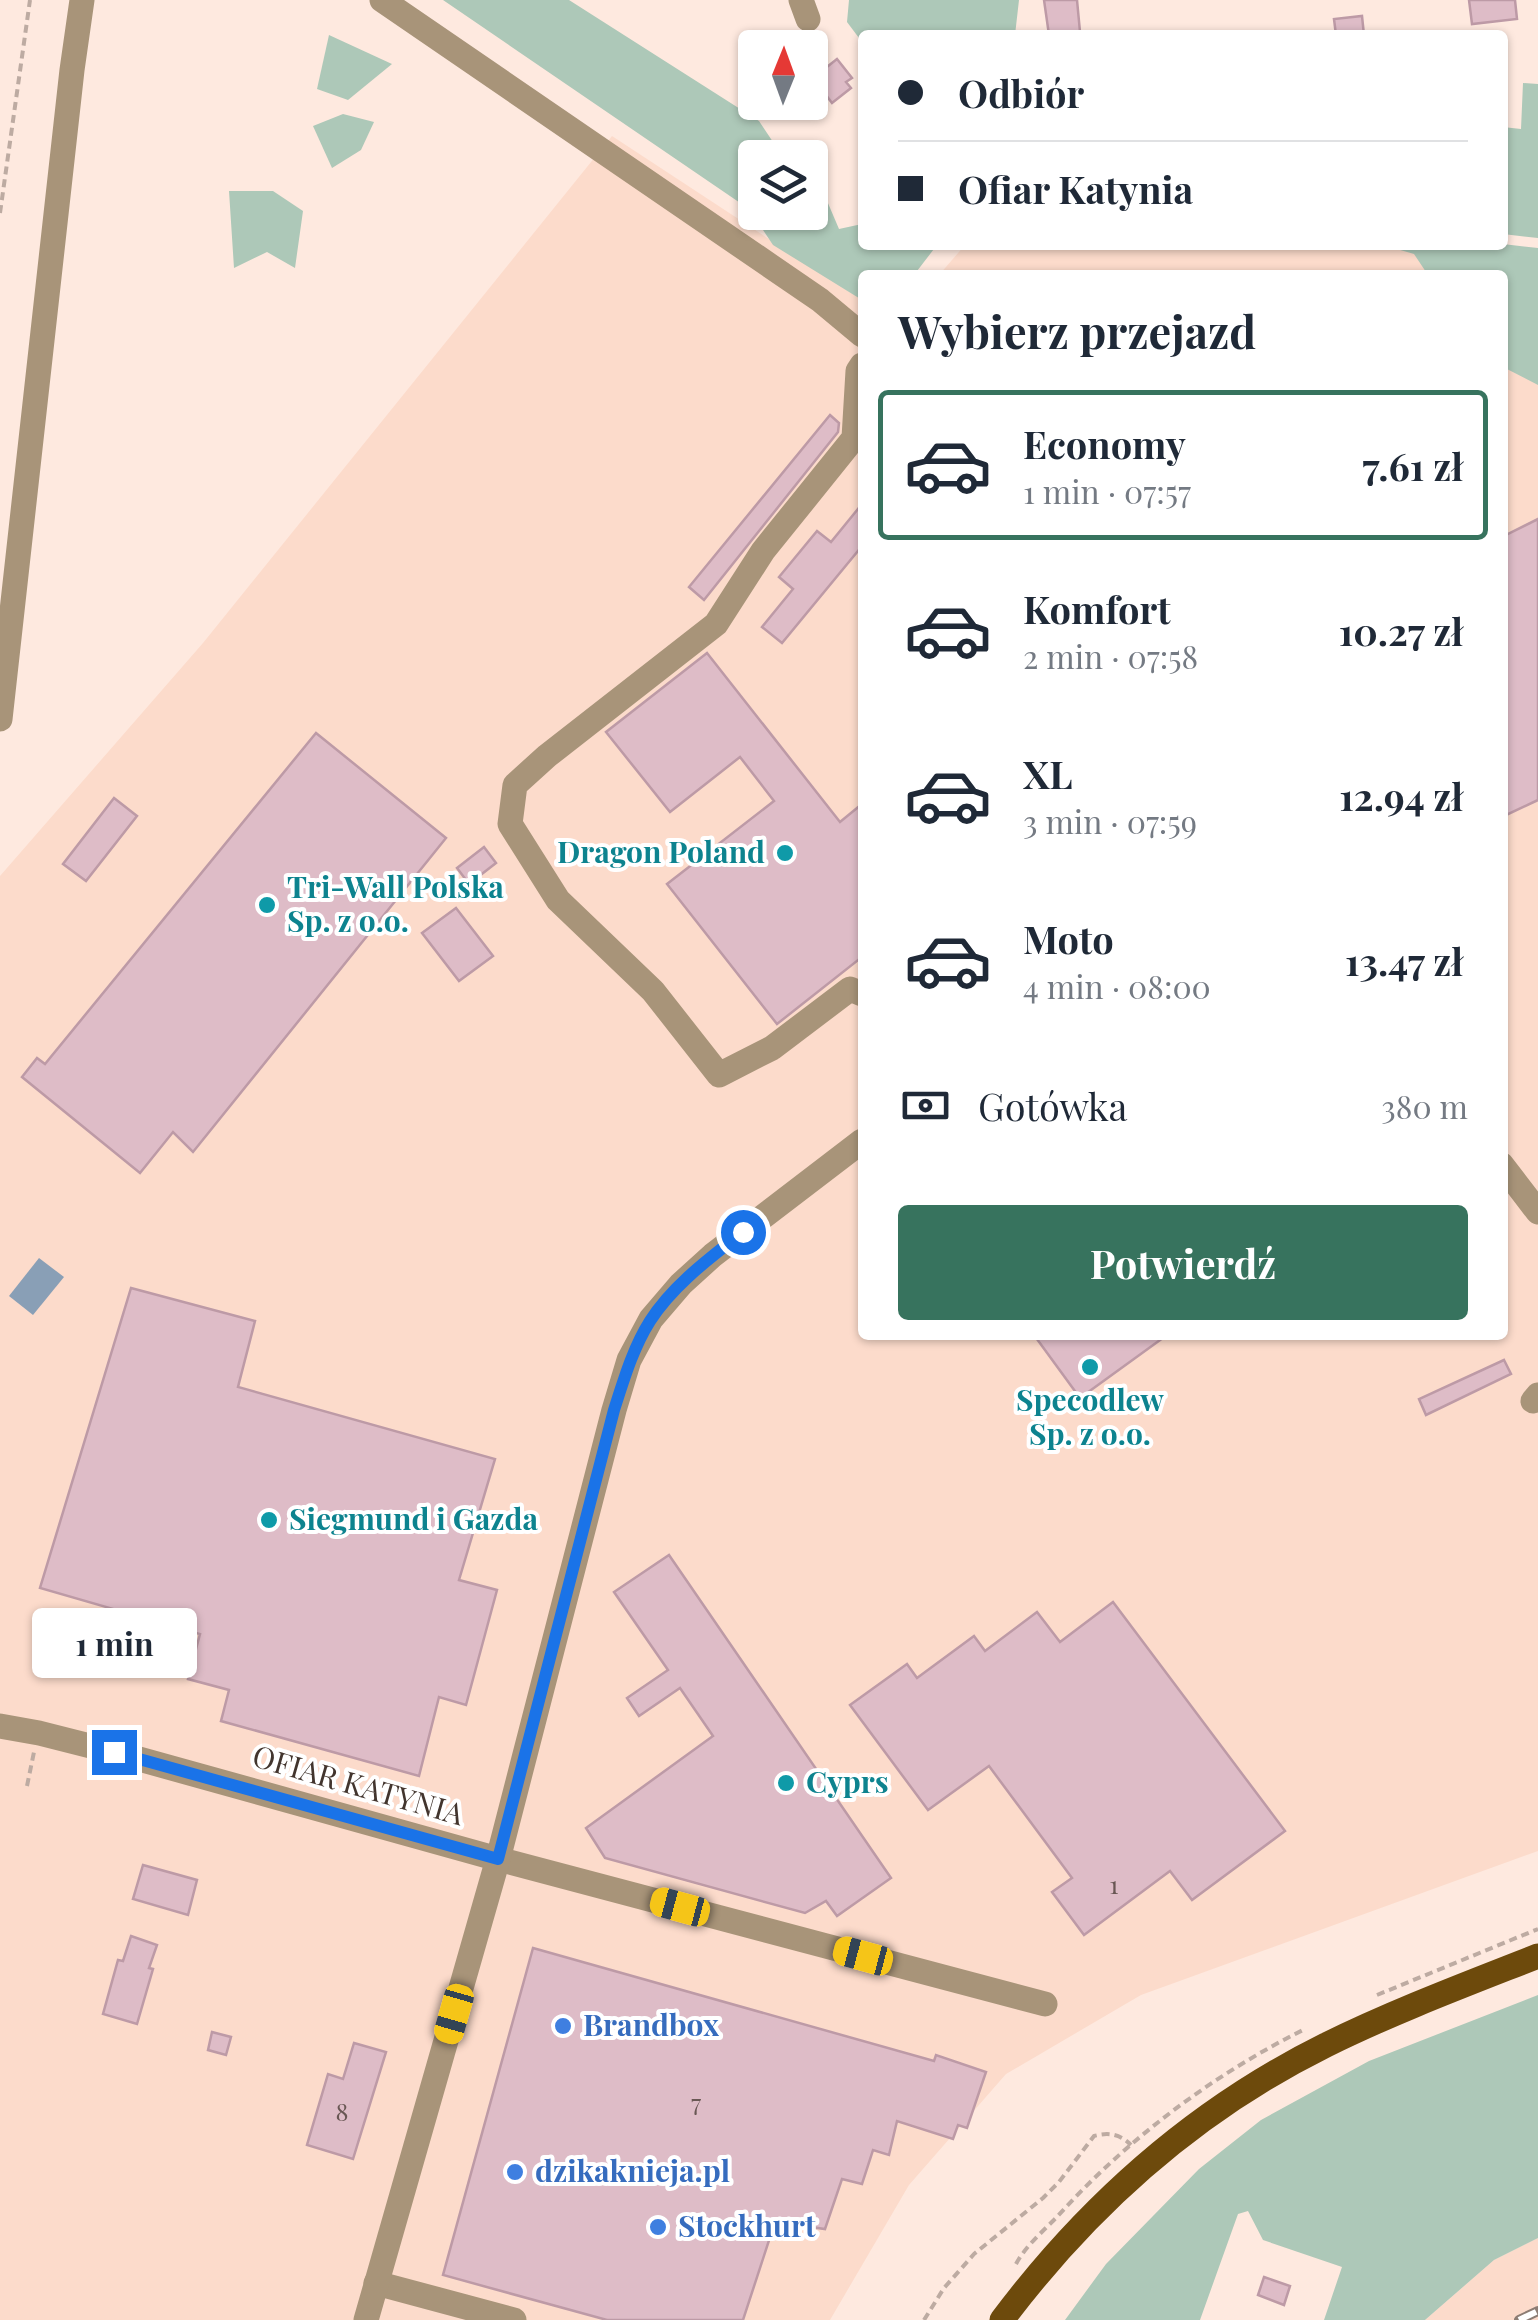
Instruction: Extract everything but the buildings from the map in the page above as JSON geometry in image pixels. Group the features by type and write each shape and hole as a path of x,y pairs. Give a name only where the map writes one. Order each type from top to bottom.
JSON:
{"main road":[{"path":"1002,2320 1046,2262 1094,2211 1161,2151 1214,2111 1326,2045 1538,1956"}],"street":[{"path":"0,719 82,0"},
{"path":"382,0 820,300 858,333"},
{"path":"858,371 854,438 763,552 716,624 515,785 510,824 558,900 653,991 719,1075 772,1048 858,990"},
{"path":"366,2320 498,1859 630,1360 651,1319 681,1284 858,1144"},
{"path":"1508,1173 1538,1212"},
{"name":"OFIAR KATYNIA","path":"0,1726 38,1733 1045,2004"},
{"path":"376,2283 514,2320"}],"path":[{"path":"0,213 30,0"},
{"path":"26,1786 38,1733"},
{"path":"924,2320 960,2269 1043,2198 1094,2136 1110,2134 1131,2145"}],"shaded area":[{"path":"612,136 738,219 738,230 755,230 858,297 858,1340 1508,1340 1508,270 943,270 961,250 1494,250 1538,259 1538,1851 1141,1995 1006,2074 909,2185 830,2320 0,2320 0,876 203,643"},
{"path":"1538,2238 1538,2320 1425,2320 1494,2260"}],"green space":[{"path":"443,0 569,0 738,108 738,120 759,121 772,140 738,140 738,201"},
{"path":"849,0 1019,0 1016,30 858,30 858,37 847,22"},
{"path":"329,35 392,64 348,100 317,89"},
{"path":"1523,83 1538,84 1538,238 1508,235 1508,128 1521,129"},
{"path":"343,114 374,122 361,150 332,168 313,126"},
{"path":"229,191 273,191 303,211 295,268 267,252 234,268"},
{"path":"828,203 839,229 858,225 858,250 933,250 918,270 858,270 858,298 773,245 763,230 828,230"},
{"path":"1508,245 1538,248 1538,385 1508,370 1508,270 1425,270 1414,254 1400,250 1508,250"},
{"path":"1538,1995 1538,2238 1494,2260 1425,2320 1324,2320 1342,2267 1263,2240 1248,2211 1238,2214 1200,2320 1065,2320 1106,2264 1199,2169 1261,2120 1369,2061"}],"water":[{"path":"39,1258 64,1277 33,1315 9,1296"}],"railway":[{"path":"1519,2320 1538,2311"}],"place":[{"name":"Dragon Poland","path":"785,853"},
{"name":"Tri-Wall Polska Sp. z o.o.","path":"267,905"},
{"name":"Specodlew Sp. z o.o.","path":"1090,1367"},
{"name":"Siegmund i Gazda","path":"269,1520"},
{"name":"Cyprs","path":"786,1783"},
{"name":"Brandbox","path":"563,2026"},
{"name":"dzikaknieja.pl","path":"515,2172"},
{"name":"Stockhurt","path":"658,2227"}],"route":[{"path":"114,1752 498,1859 630,1360 651,1319 681,1284 743,1232"}]}
